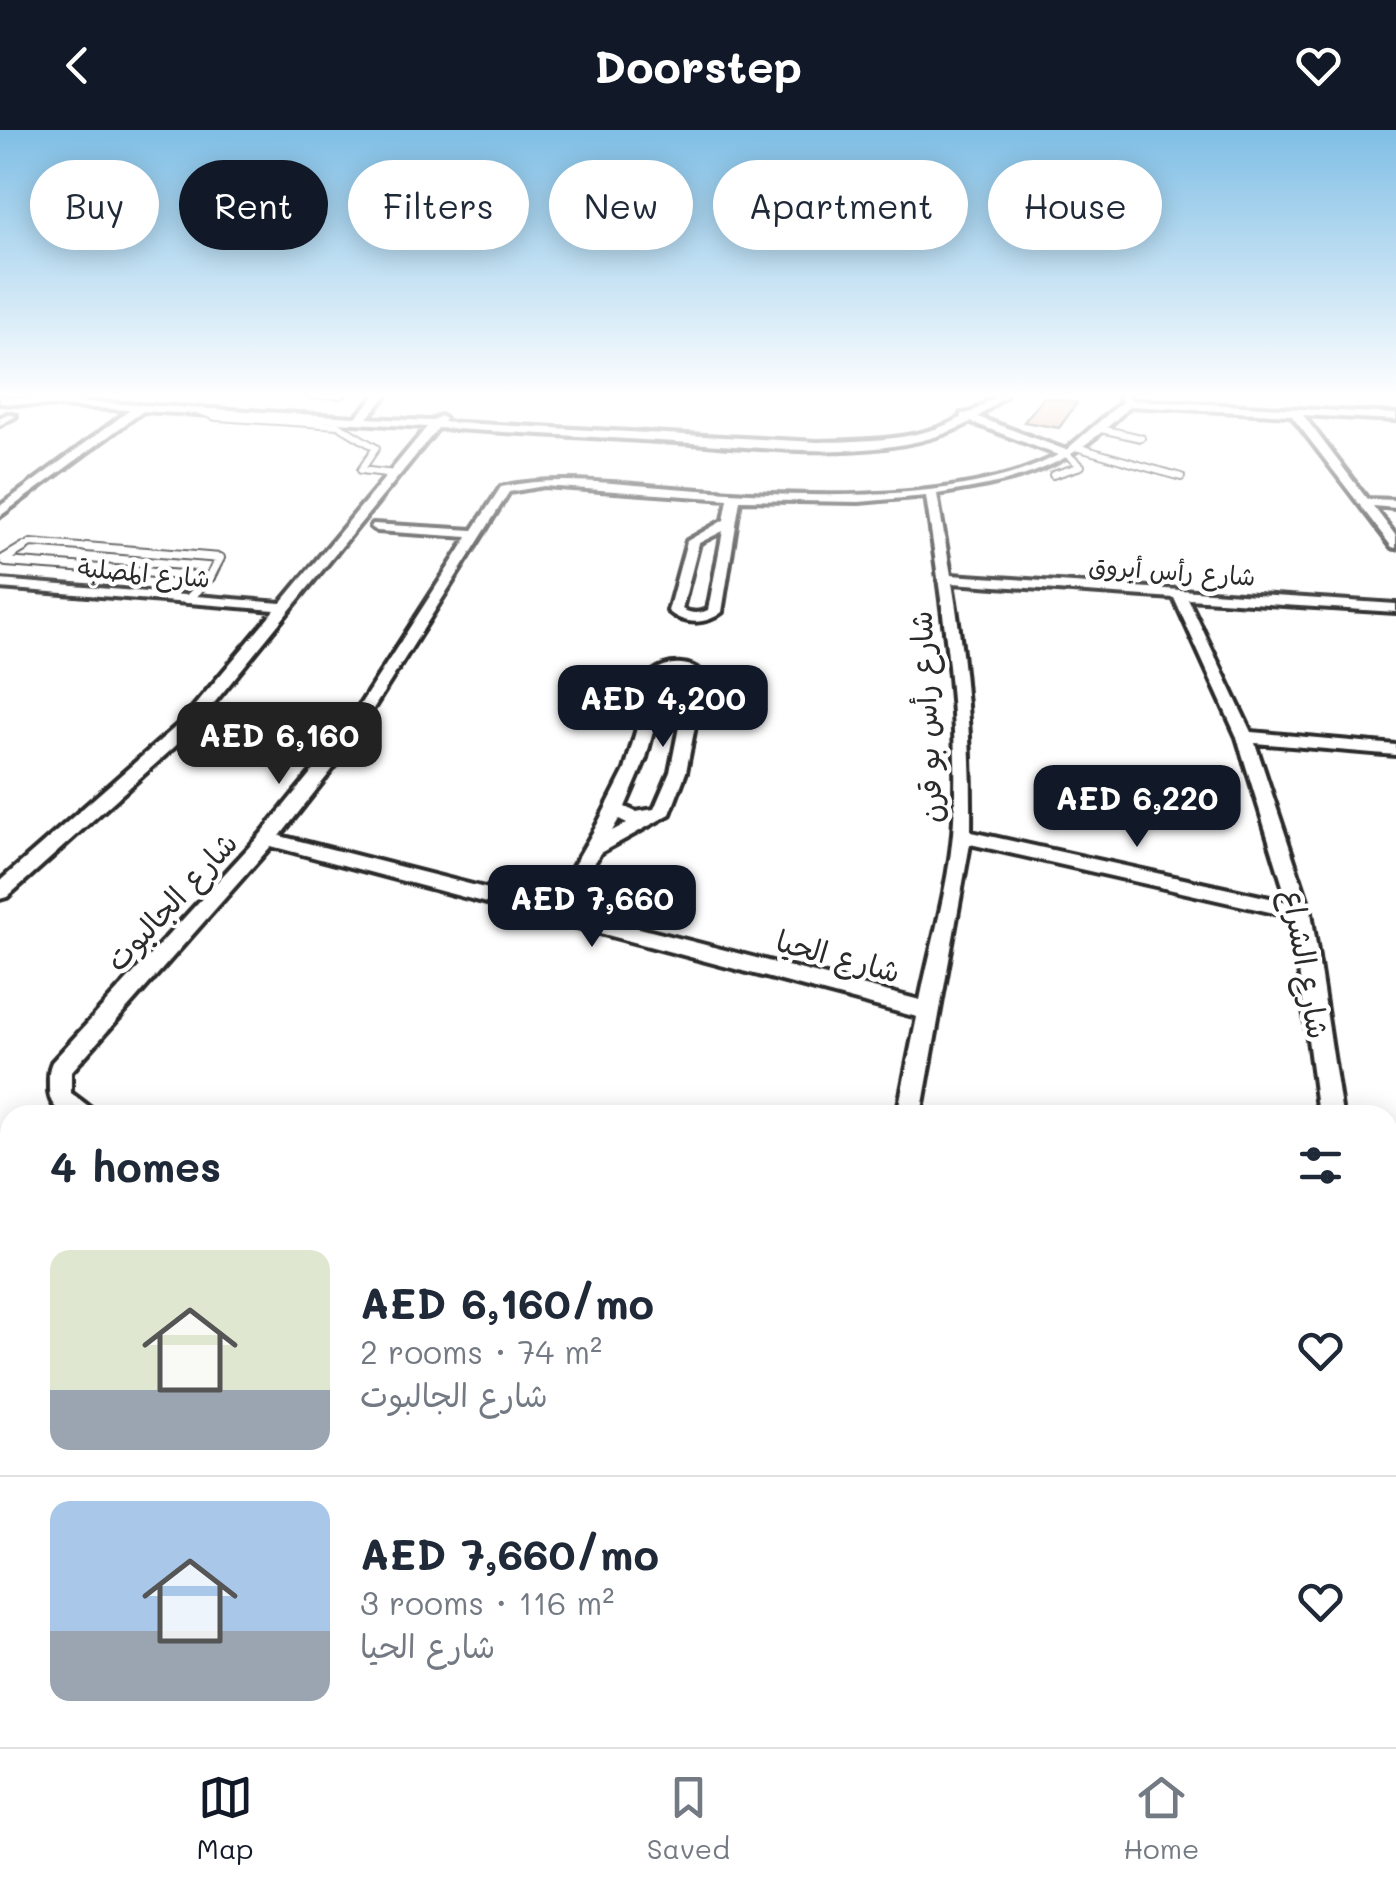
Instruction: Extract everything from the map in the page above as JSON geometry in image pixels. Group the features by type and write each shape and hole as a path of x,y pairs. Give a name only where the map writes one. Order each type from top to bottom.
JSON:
{"street":[{"path":"0,498 40,470"},
{"path":"0,512 53,470"},
{"path":"0,892 186,727 398,470"},
{"path":"730,522 693,540 675,610 694,618 715,612 735,494 817,497 931,492 1025,470"},
{"path":"1340,470 1396,544"},
{"name":"شارع الجالبوت","path":"69,1105 60,1098 60,1069 267,838 340,748 505,490 518,484 735,494"},
{"name":"شارع رأس بو قرن","path":"910,1105 962,836 963,774 946,579 931,492"},
{"path":"1364,502 1396,504"},
{"path":"377,527 478,534"},
{"path":"693,540 729,542"},
{"name":"شارع رأس أبروق","path":"946,579 1396,608"},
{"name":"شارع المصلبة","path":"0,584 284,607"},
{"name":"شارع الشراع","path":"1179,594 1245,737 1301,912 1329,1105"},
{"path":"556,915 633,770 661,672 685,668 698,675 678,772 661,814 591,850"},
{"path":"186,727 340,748"},
{"path":"1245,737 1396,750"},
{"path":"613,808 625,817 652,817"},
{"path":"962,836 1301,912"},
{"name":"شارع الحيا","path":"267,838 929,1011"}],"lane":[{"path":"366,470 395,474"},
{"path":"1053,475 1067,470"},
{"path":"1154,470 1180,477"},
{"path":"188,599 210,576 220,558 31,544 20,547 4,561 210,576"}]}
